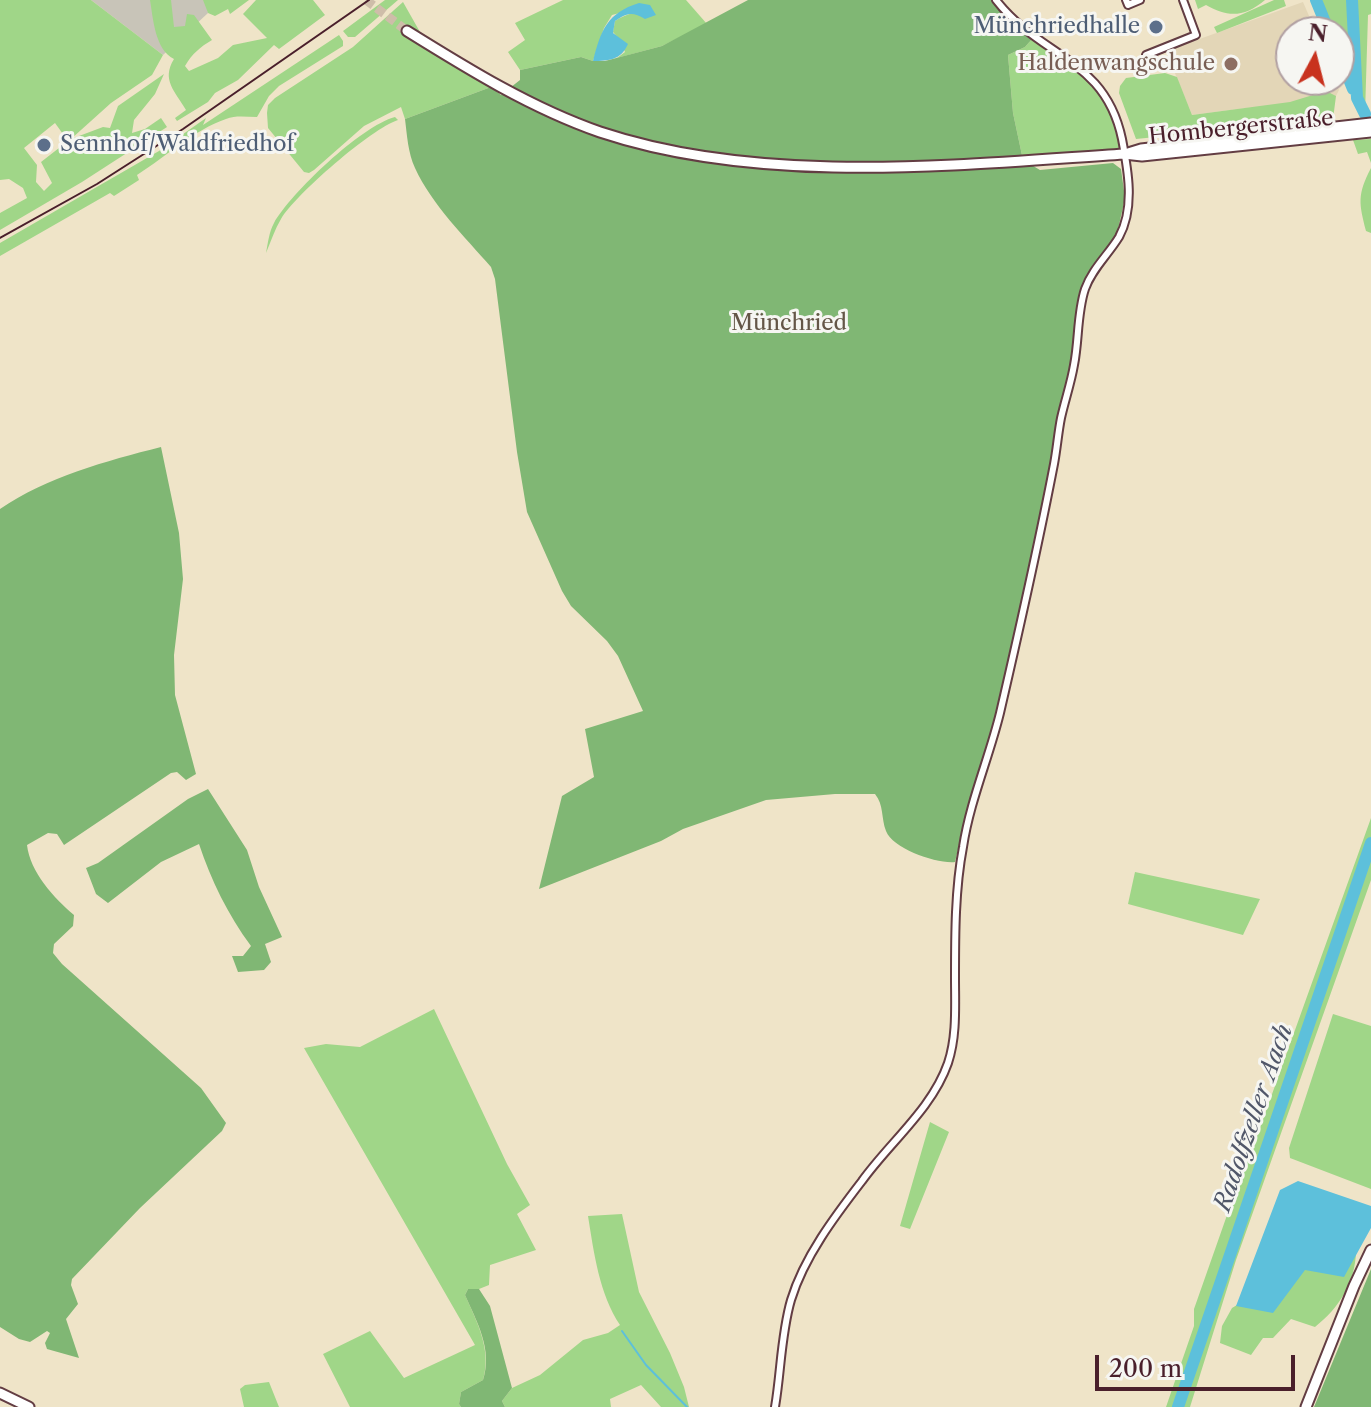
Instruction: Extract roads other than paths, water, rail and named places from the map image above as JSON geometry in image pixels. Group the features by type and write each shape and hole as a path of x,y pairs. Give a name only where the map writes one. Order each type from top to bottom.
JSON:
{"main road":[{"name":"Hombergerstraße","path":"407,31 461,65 540,107 600,131 686,154 779,165 941,164 1124,154 1142,156 1347,131 1371,132"},
{"name":"Hombergerstraße","path":"1347,131 1371,123"},
{"path":"1306,1407 1371,1250"},
{"path":"0,1393 29,1407"}],"street":[{"path":"775,1407 790,1302 797,1284 820,1240 861,1181 897,1135 919,1114 938,1084 950,1056 954,1036 962,852 967,821 1004,694 1069,389 1087,285 1119,237 1127,214 1129,200 1124,154 1110,102 1096,80 1033,38 996,0"},
{"path":"1126,0 1128,5 1140,0"},
{"path":"1147,58 1146,55 1196,35 1183,0"}],"water":[{"path":"639,3 650,5 656,15 645,19 630,14 615,21 613,33 628,44 614,58 593,61 607,24 619,12"},
{"path":"1298,1181 1371,1206 1371,1228 1344,1277 1305,1270 1273,1313 1236,1306 1280,1190"}],"waterway":[{"name":"Radolfzeller Aach","path":"1316,0 1322,16"},
{"name":"Radolfzeller Aach","path":"1352,0 1357,98 1365,114"},
{"name":"Radolfzeller Aach","path":"1178,1407 1371,843"},
{"path":"622,1331 646,1365 687,1407"}],"tunnel":[{"path":"366,0 407,31"}],"railway":[{"path":"0,238 97,184 183,129 369,0"}],"place":[{"name":"Münchriedhalle","path":"1156,27"},
{"name":"Haldenwangschule","path":"1231,64"},
{"name":"Sennhof/Waldfriedhof","path":"44,145"}],"park label":[{"name":"Münchried","path":"789,324"}]}
